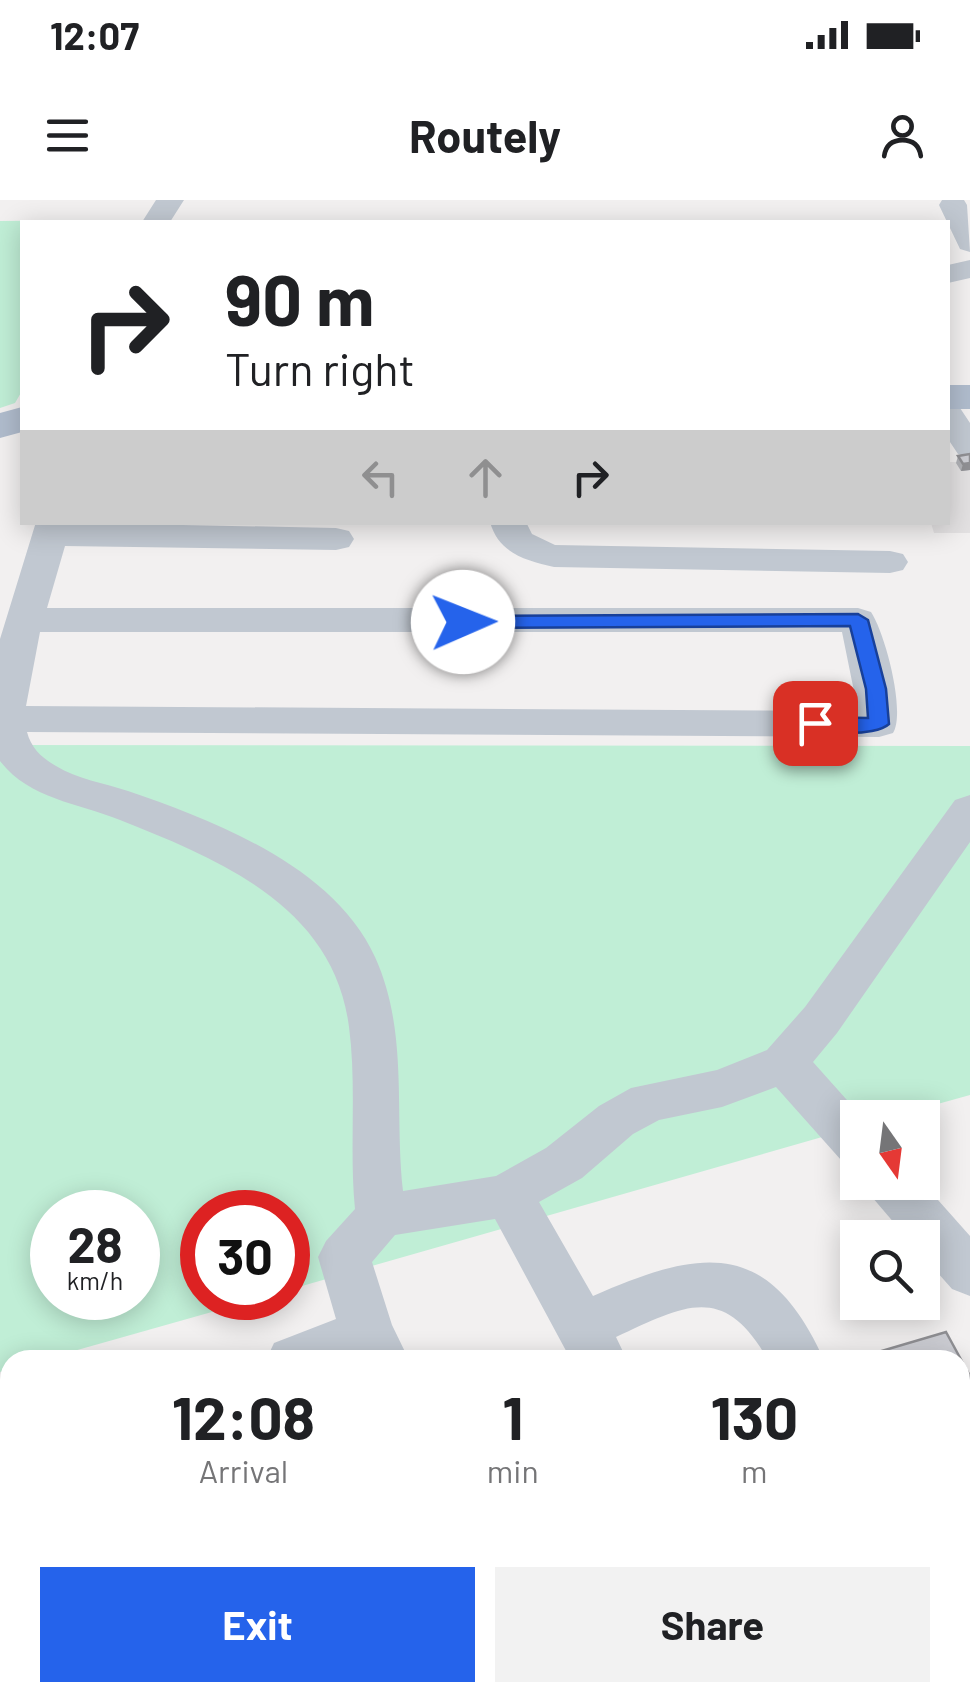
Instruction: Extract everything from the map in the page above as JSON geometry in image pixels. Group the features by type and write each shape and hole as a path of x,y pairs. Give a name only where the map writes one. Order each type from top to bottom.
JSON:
{"street":[{"path":"953,205 970,244"},
{"path":"950,419 962,441 970,446"},
{"path":"509,525 526,549 554,556 890,562"},
{"path":"336,539 52,529 10,682 7,719 13,751 43,777 190,831 302,897 330,923 352,960 369,1004 378,1065 374,1177 381,1216"},
{"path":"7,719 879,724 876,689 858,620 26,620"},
{"path":"374,1346 344,1257 381,1216 506,1196 564,1163 616,1120 648,1102 722,1088 784,1063 820,1020 970,810"},
{"path":"784,1063 840,1126"},
{"path":"506,1196 591,1344 682,1285 724,1287 749,1295 790,1350"},
{"path":"906,1200 970,1273"}],"shaded area":[{"path":"950,462 970,462 970,533 934,533 932,525 950,525"}],"green space":[{"path":"0,221 20,221 20,394 15,403 0,408"},
{"path":"0,745 970,746 970,1095 940,1103 940,1100 840,1100 840,1132 310,1284 310,1190 180,1190 180,1320 183,1320 77,1350 0,1350"}],"building":[{"path":"970,454 970,463 963,464 958,456"},
{"path":"946,1332 956,1350 885,1350"}],"route":[{"path":"463,622 858,620 876,689 879,724 815,723"}]}
